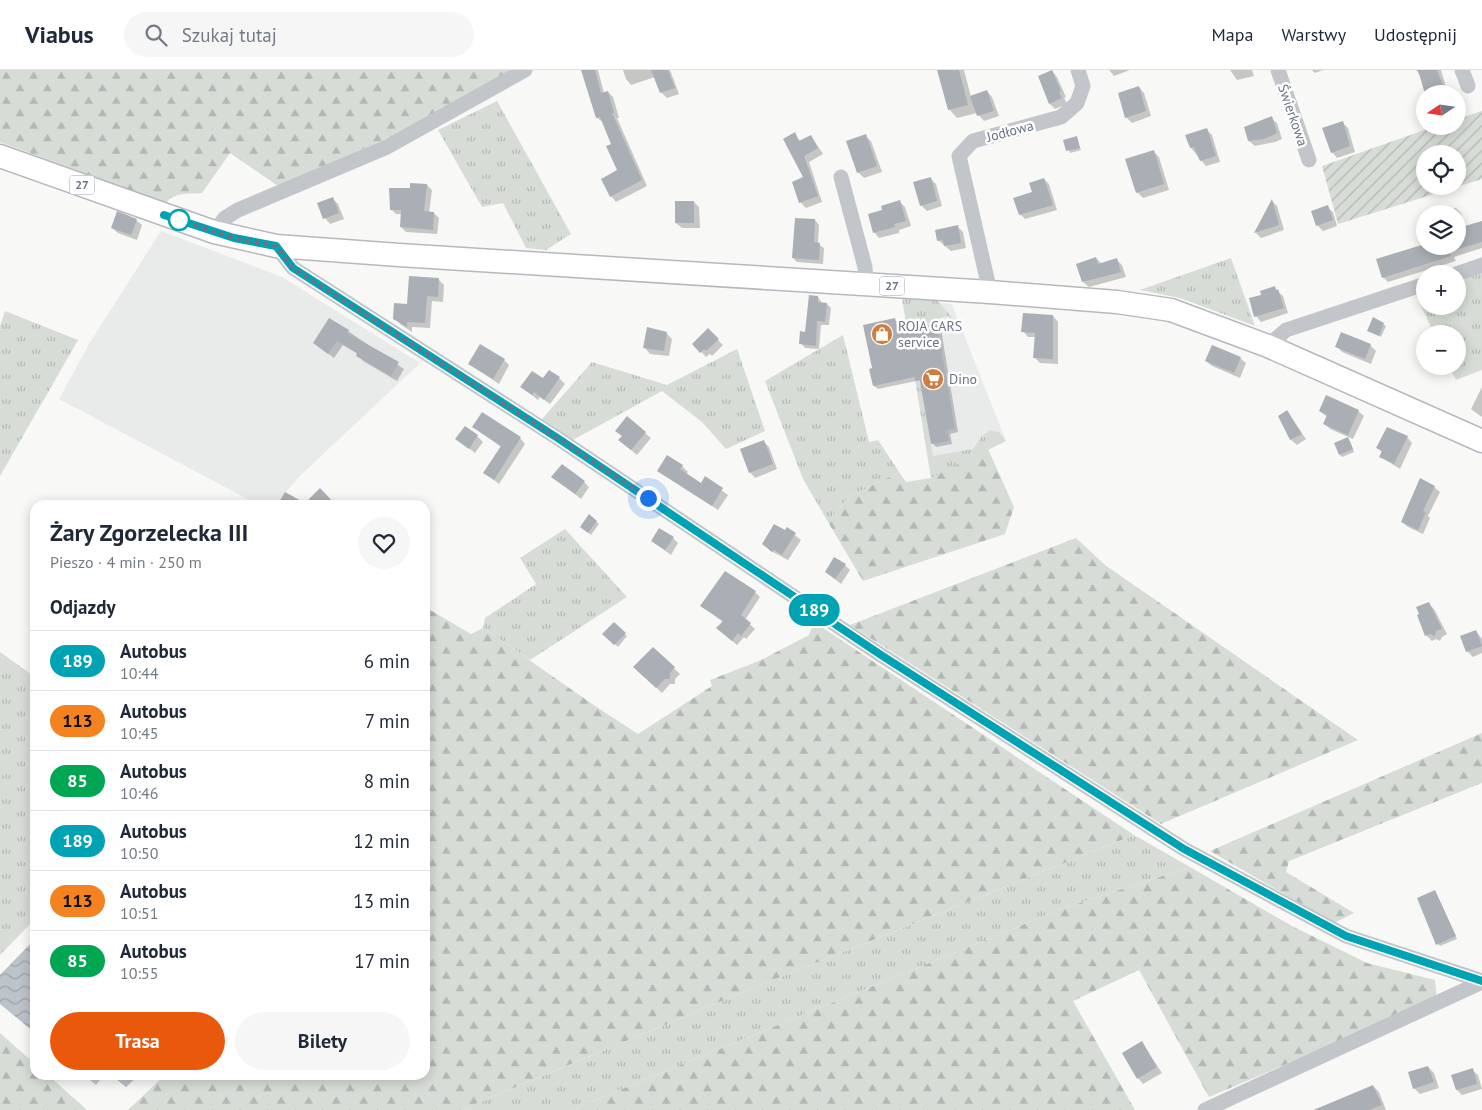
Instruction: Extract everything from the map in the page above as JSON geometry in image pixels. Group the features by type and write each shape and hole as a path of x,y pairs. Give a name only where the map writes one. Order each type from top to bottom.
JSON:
{"main road":[{"name":"27","path":"0,156 214,232 276,246 399,256 990,292 1117,302 1171,310 1268,346 1482,442"}],"street":[{"path":"214,232 225,218 238,210 387,147 525,70"},
{"name":"Jodłowa","path":"990,292 959,156 973,141 1061,117 1077,103 1083,86 1078,70"},
{"name":"Świerkowa","path":"1278,70 1309,160"},
{"path":"1462,70 1468,86"},
{"path":"841,176 865,267 866,284"},
{"path":"276,246 293,268 556,437 881,655 1184,849 1346,936 1482,981"},
{"path":"1466,271 1482,265"},
{"path":"1268,346 1286,330 1416,287"},
{"path":"1205,1110 1482,981"}],"shaded area":[{"path":"161,231 282,277 420,363 301,475 278,500 250,500 59,399 89,344"},
{"path":"902,300 952,304 1006,441 931,478"}],"green space":[{"path":"0,70 519,70 441,115 278,186 230,153 202,193 177,195 166,203 0,142"},
{"path":"497,101 571,234 546,250 526,248 503,203 482,207 438,130"},
{"path":"1482,111 1482,179 1466,184 1466,145 1416,145 1416,195 1431,195 1338,224 1322,166 1416,133 1416,135 1466,135 1466,116"},
{"path":"1231,258 1255,326 1180,298 1140,290"},
{"path":"1482,272 1482,370 1456,380 1454,375 1466,375 1466,325 1430,325 1425,315 1466,315 1466,278"},
{"path":"902,297 937,300 954,320 950,320 949,316 939,318 939,324 911,329 933,456 973,449 982,436 990,430 999,432 1006,441 931,478"},
{"path":"5,311 78,340 0,476 0,326"},
{"path":"843,335 869,442 878,440 899,472 849,497 828,522 803,479 765,381"},
{"path":"737,349 765,431 726,449 702,422 662,391 573,440 542,419 592,362 667,385"},
{"path":"988,449 1014,507 1005,534 863,581 828,522 849,497 899,472 906,482 931,478"},
{"path":"565,529 627,597 530,660 483,628 485,618 536,584 520,558"},
{"path":"1076,538 1105,565 1358,740 1161,824 850,625"},
{"path":"430,610 471,634 483,628 638,734 712,686 710,680 759,661 809,635 814,622 1134,835 741,993 461,1110 128,1110 160,1080 430,1080"},
{"path":"0,652 30,673 30,924 0,955"},
{"path":"1482,733 1482,783 1289,861 1286,872 1354,913 1334,923 1210,851"},
{"path":"1134,835 1190,867 1061,909 571,1110 461,1110 741,993"},
{"path":"1190,867 1292,926 1367,963 1435,980 1437,1000 1209,1097 1139,970 1073,1001 1135,1110 571,1110 1061,909"},
{"path":"0,1033 30,1060 30,1080 54,1080 87,1110 0,1110"}],"water":[{"path":"30,944 30,1029 0,1004 0,975"},
{"path":"117,1080 134,1080 126,1087"}],"building":[{"path":"581,70 595,70 601,93 608,91 614,113 612,113 642,180 610,197 601,179 617,170 606,146 611,144 600,117 596,118"},
{"path":"651,70 668,70 675,88 660,93"},
{"path":"937,70 959,70 968,105 948,110"},
{"path":"1052,70 1062,98 1049,104 1038,76"},
{"path":"1418,70 1437,70 1443,85 1422,85"},
{"path":"1139,86 1146,111 1125,118 1118,93"},
{"path":"987,90 994,111 977,116 970,96"},
{"path":"1272,116 1277,133 1264,139 1248,141 1244,127"},
{"path":"1343,121 1350,146 1331,153 1322,128"},
{"path":"1207,128 1216,156 1200,161 1194,147 1190,148 1185,135"},
{"path":"795,132 799,141 811,135 818,148 804,156 818,196 799,203 792,182 803,177 783,139"},
{"path":"866,134 877,166 857,173 846,141"},
{"path":"1077,136 1080,148 1066,151 1063,140"},
{"path":"1154,150 1164,184 1136,193 1125,159"},
{"path":"931,177 937,201 920,206 913,182"},
{"path":"1044,178 1053,205 1019,215 1013,198 1032,192 1029,183"},
{"path":"410,183 427,184 424,211 434,212 433,230 400,227 401,210 390,210 389,188 410,188"},
{"path":"333,197 339,213 323,219 317,203"},
{"path":"1272,199 1279,225 1254,233"},
{"path":"900,200 906,221 894,224 895,227 873,233 868,214 882,210 881,206"},
{"path":"675,201 694,201 694,223 675,223"},
{"path":"1328,205 1333,220 1316,226 1311,211"},
{"path":"117,211 137,219 131,235 111,228"},
{"path":"795,218 815,219 814,242 820,243 819,260 792,258"},
{"path":"1482,221 1482,242 1466,247 1466,226"},
{"path":"958,225 961,243 944,246 943,240 937,241 935,230"},
{"path":"1416,247 1416,255 1451,256 1423,265 1416,265 1416,267 1382,278 1376,259"},
{"path":"1096,257 1098,264 1117,258 1121,272 1082,282 1076,264"},
{"path":"409,276 439,278 438,297 427,296 425,323 407,322 407,327 393,319 394,303 407,304"},
{"path":"1275,286 1276,290 1278,289 1284,308 1254,317 1249,298 1261,295 1260,291"},
{"path":"809,295 818,296 818,302 827,303 825,322 817,321 816,346 799,344 800,331 805,332"},
{"path":"1023,313 1053,315 1053,359 1033,358 1035,333 1021,332"},
{"path":"1373,317 1384,323 1379,336 1367,331"},
{"path":"329,318 349,330 347,333 399,362 391,376 356,356 357,353 337,341 328,354 313,343"},
{"path":"895,318 898,331 937,324 955,429 947,430 949,441 931,444 919,376 873,386 869,369 872,368 863,325"},
{"path":"647,327 667,332 664,351 643,348"},
{"path":"708,328 719,339 706,351 704,349 700,353 692,344"},
{"path":"1341,332 1371,344 1365,359 1335,347"},
{"path":"480,344 505,359 493,379 468,364"},
{"path":"1212,345 1241,357 1234,373 1205,361"},
{"path":"549,370 560,377 544,400 534,392 532,395 520,387 532,371 543,378"},
{"path":"1326,395 1359,410 1348,435 1323,424 1327,415 1319,411"},
{"path":"1287,410 1302,434 1290,440 1278,416"},
{"path":"482,412 521,437 494,480 483,473 501,446 472,427"},
{"path":"627,416 646,432 631,450 618,440 622,436 615,431"},
{"path":"465,426 478,435 469,449 455,439"},
{"path":"1387,427 1408,436 1394,464 1379,457 1382,451 1376,448"},
{"path":"1348,437 1353,449 1339,455 1334,443"},
{"path":"764,440 773,464 749,473 740,449"},
{"path":"667,455 683,465 680,469 701,483 705,476 723,488 712,506 657,471"},
{"path":"562,464 585,481 575,494 551,477"},
{"path":"1420,478 1435,486 1423,511 1426,512 1418,530 1401,522"},
{"path":"320,488 331,500 308,500"},
{"path":"285,492 300,500 280,500"},
{"path":"589,514 597,521 588,533 580,527"},
{"path":"774,524 785,530 787,527 796,533 782,555 774,550 772,552 762,544"},
{"path":"659,528 674,537 665,550 651,541"},
{"path":"834,557 846,564 835,579 825,572"},
{"path":"725,571 756,591 741,615 751,623 741,636 738,633 732,641 716,628 723,621 700,606"},
{"path":"1429,602 1442,629 1436,631 1435,636 1430,634 1425,636 1417,615 1419,614 1416,607"},
{"path":"614,622 626,633 614,645 602,634"},
{"path":"1476,630 1482,646 1466,652 1460,636"},
{"path":"653,647 675,667 670,673 670,679 665,679 656,688 633,667"},
{"path":"1435,890 1456,936 1436,945 1417,898"},
{"path":"1142,1041 1157,1067 1137,1079 1122,1053"},
{"path":"1428,1066 1434,1082 1413,1089 1408,1072"},
{"path":"1473,1068 1477,1084 1456,1090 1451,1075"},
{"path":"1373,1085 1382,1105 1369,1110 1314,1110"}],"bus line":[{"name":"189","path":"164,215 234,238 276,246 293,268 556,437 881,655 1184,849 1346,936 1482,981"}],"place":[{"name":"ROJA CARS service","path":"882,334"},
{"name":"Dino","path":"933,379"}],"route":[{"path":"179,220 234,238 276,246 293,268 648,498"}]}
